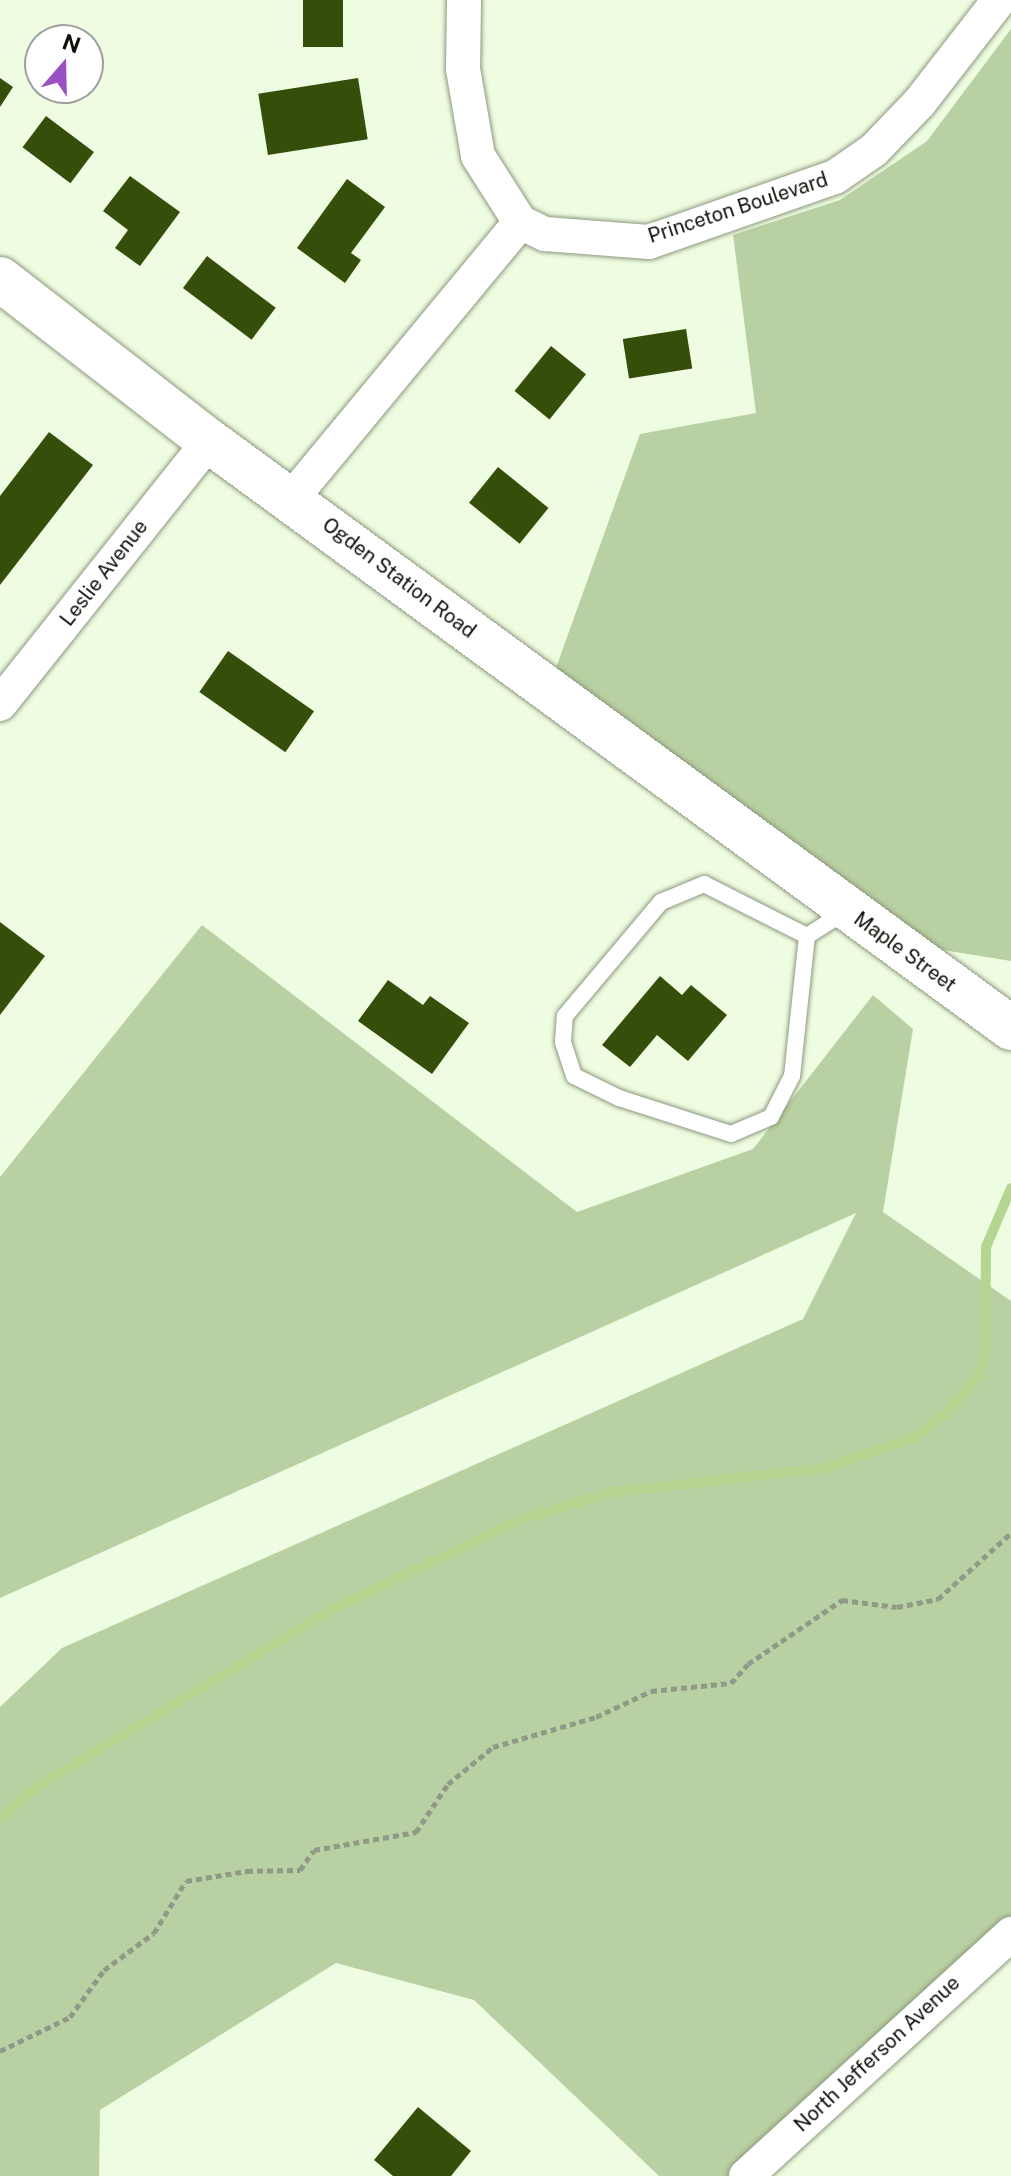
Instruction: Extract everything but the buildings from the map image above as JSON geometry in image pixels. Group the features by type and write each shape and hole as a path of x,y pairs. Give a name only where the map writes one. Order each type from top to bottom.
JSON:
{"street":[{"path":"292,498 520,222 478,156 463,69 464,0"},
{"name":"Princeton Boulevard","path":"520,222 545,234 649,242 835,177 874,150 920,102 999,0"},
{"name":"Ogden Station Road","path":"0,279 209,441 292,498 800,874"},
{"name":"Leslie Avenue","path":"0,704 209,441"},
{"name":"Maple Street","path":"800,874 1011,1028"},
{"name":"North Jefferson Avenue","path":"746,2176 1011,1934"}],"lane":[{"path":"704,884 807,936 792,1076 771,1117 731,1134 619,1098 574,1076 563,1042 565,1016 661,902 704,884"},
{"path":"807,936 848,910"}],"path":[{"path":"0,2051 70,2017 104,1970 154,1933 186,1881 247,1871 300,1870 314,1850 416,1832 448,1784 493,1747 596,1717 651,1691 731,1683 748,1664 842,1600 897,1607 938,1599 1011,1533"}],"green space":[{"path":"1011,29 1011,961 912,945 552,679 640,434 756,413 733,235 840,200 927,141"},
{"path":"202,925 577,1212 753,1149 873,995 913,1029 883,1212 1011,1301 1011,1936 735,2176 659,2176 474,2000 336,1963 100,2110 99,2176 0,2176 0,1707 62,1648 803,1319 856,1213 0,1598 0,1177"}],"waterway":[{"path":"0,1818 38,1786 333,1609 522,1519 614,1492 825,1468 915,1437 949,1411 979,1375 985,1349 986,1247 1011,1188"}]}
